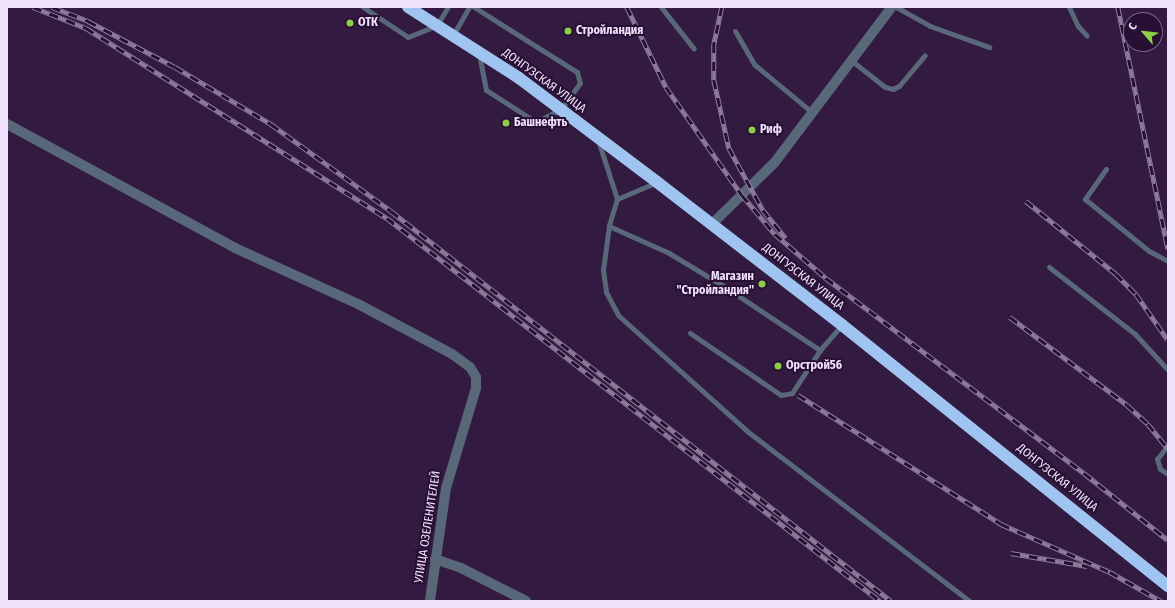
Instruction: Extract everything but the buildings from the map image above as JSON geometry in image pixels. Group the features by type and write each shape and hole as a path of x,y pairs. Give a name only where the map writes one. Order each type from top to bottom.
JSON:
{"highway":[{"name":"ДОНГУЗСКАЯ УЛИЦА","path":"408,7 478,51 561,109 658,182 842,325 1168,586"}],"street":[{"path":"712,224 774,162 813,113 892,7"},
{"name":"УЛИЦА ОЗЕЛЕНИТЕЛЕЙ","path":"7,124 236,248 360,305 452,354 470,367 476,377 476,388 446,488 430,601"},
{"path":"435,559 461,568 526,601"}],"lane":[{"path":"363,7 408,37 437,25 448,7"},
{"path":"453,35 469,7"},
{"path":"474,7 577,72 580,83 561,109 536,122 486,90 478,51"},
{"path":"661,7 694,50"},
{"path":"896,7 930,26 989,47"},
{"path":"1070,7 1078,26 1088,36"},
{"path":"735,31 756,65 813,113"},
{"path":"852,61 884,87 893,89 899,86 925,54"},
{"path":"597,136 617,199 609,226 603,270 606,292 619,316 747,431 968,601"},
{"path":"1106,169 1085,199 1149,251 1168,261"},
{"path":"617,199 658,182"},
{"path":"609,226 676,257 722,285 820,350"},
{"path":"1049,267 1135,334 1168,370"},
{"path":"690,333 780,395 792,393 820,350 842,325"},
{"path":"1168,445 1157,459 1160,469 1168,474"}],"railway":[{"path":"33,7 86,28 387,218 880,601"},
{"path":"52,7 88,21 175,67 271,124 391,211 891,601"},
{"path":"627,7 666,87 742,195 775,234 826,278 1084,473 1168,540"},
{"path":"722,7 714,44 714,80 729,148 763,210 786,238"},
{"path":"1118,7 1168,249"},
{"path":"1026,201 1116,274 1136,294 1168,340"},
{"path":"1010,317 1127,405 1148,424 1168,449"},
{"path":"798,395 1001,524 1110,572 1161,601"},
{"path":"1011,553 1087,566"}],"place":[{"name":"ОТК","path":"350,23"},
{"name":"Стройландия","path":"568,31"},
{"name":"Башнефть","path":"506,123"},
{"name":"Риф","path":"752,130"},
{"name":"Магазин \"Стройландия\"","path":"762,284"},
{"name":"Орстрой56","path":"778,366"}]}
